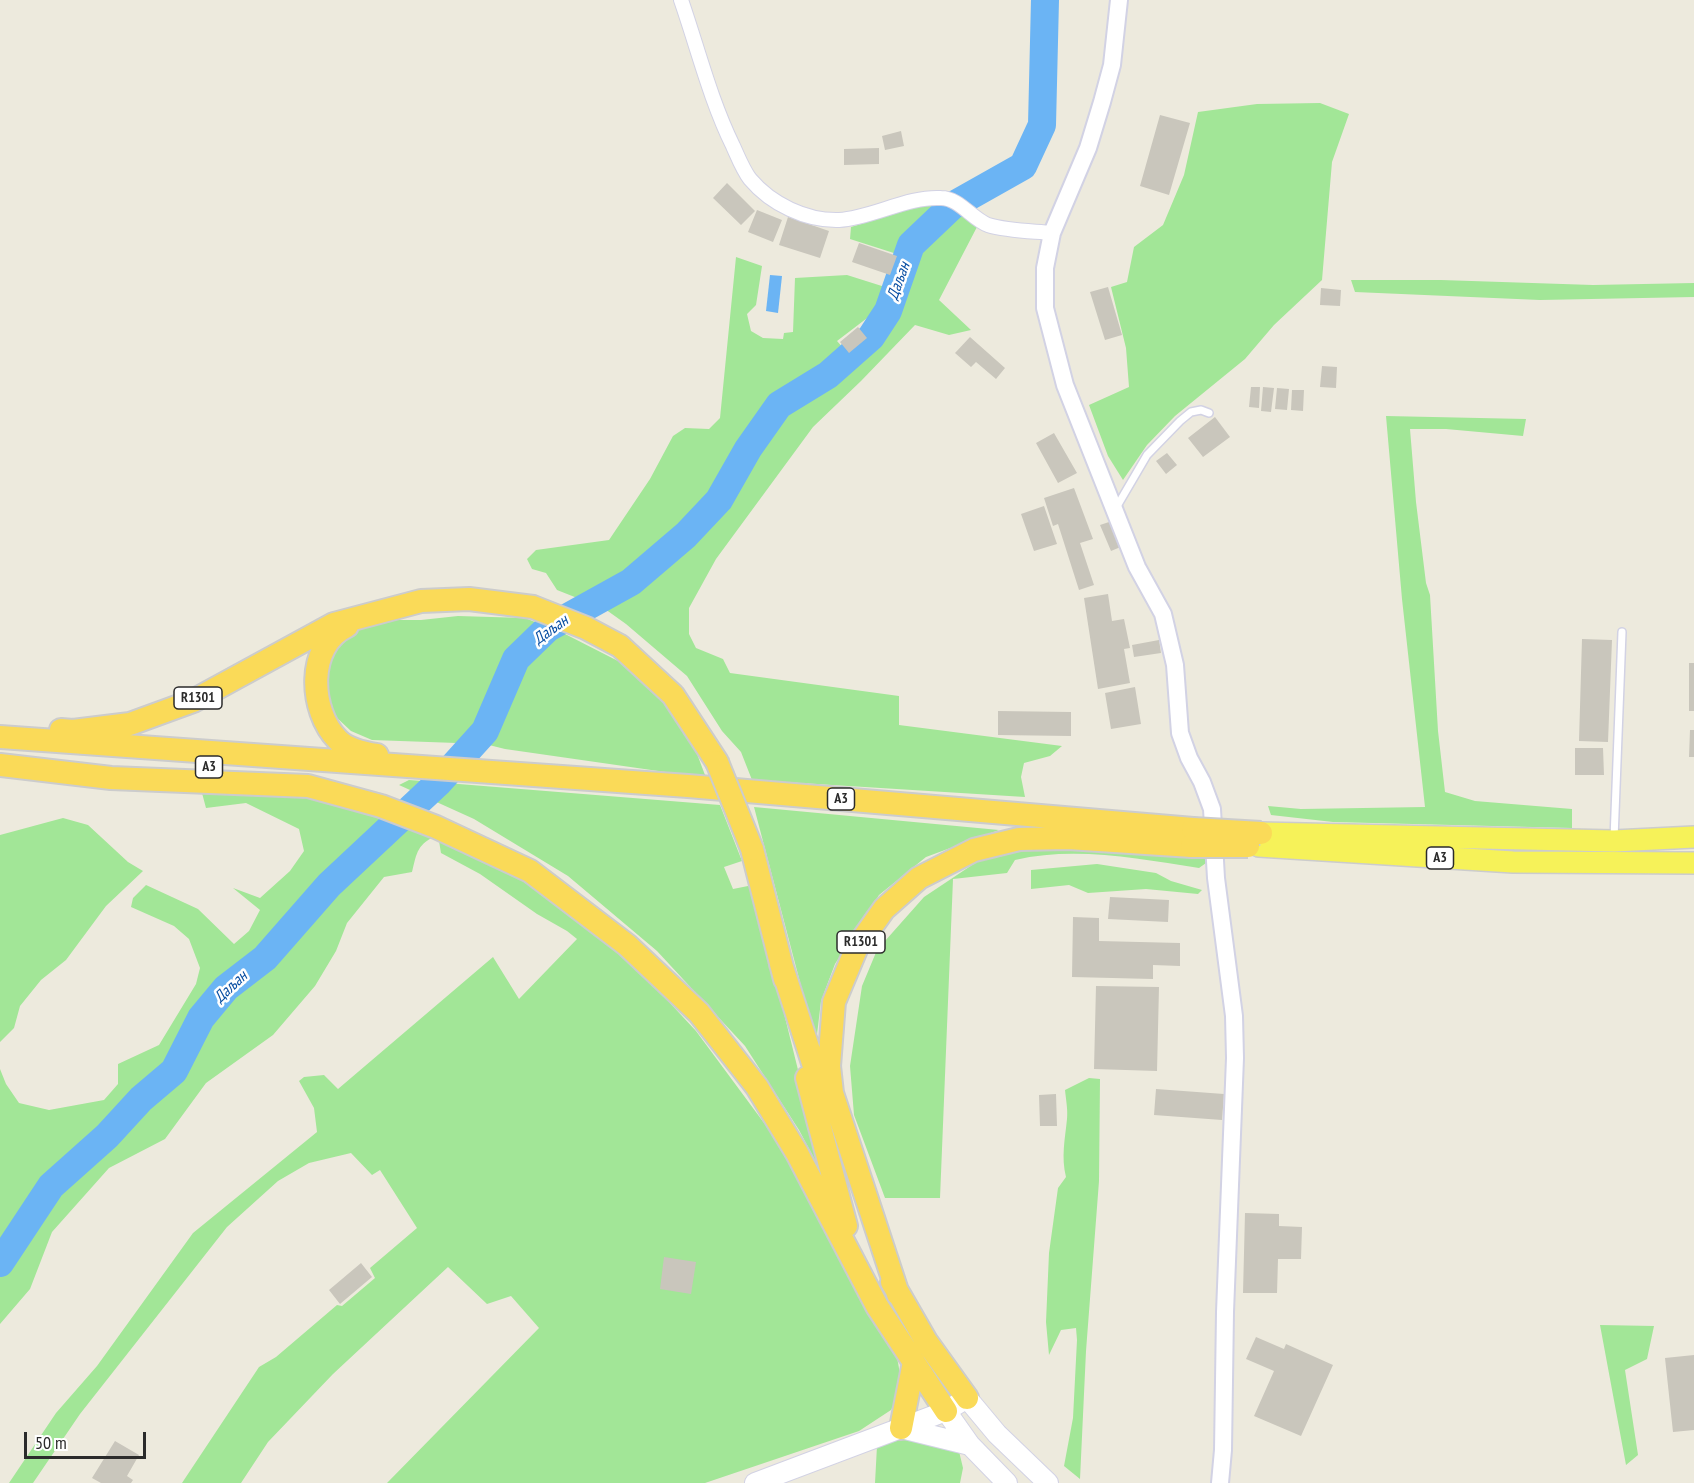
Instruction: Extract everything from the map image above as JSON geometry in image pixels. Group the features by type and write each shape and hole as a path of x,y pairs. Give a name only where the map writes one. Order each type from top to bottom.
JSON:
{"highway":[{"name":"R1301","path":"0,726 73,731 130,724 193,701 334,624 421,601 469,599 533,607 586,627 620,646 673,694 717,762 752,849 843,1218 877,1306"},
{"name":"R1301","path":"381,610 338,631 321,655 315,689 322,715 338,741 359,753 416,768"},
{"name":"A3","path":"0,737 688,786 1192,839"},
{"name":"A3","path":"0,756 107,764 327,771 416,768"},
{"name":"R1301","path":"0,765 111,778 308,786 381,806 436,827 530,871 627,945 699,1013 757,1087 797,1153 877,1306 946,1411"},
{"name":"A3","path":"489,773 686,798 1192,839 1260,840"},
{"name":"R1301","path":"898,1294 836,1104 830,1075 834,1002 857,947 884,909 919,878 974,850 1019,839 1192,839"},
{"name":"R1301","path":"781,964 862,1221 898,1294 926,1341 967,1398"},
{"path":"901,1428 914,1362"}],"main road":[{"name":"A3","path":"1260,840 1614,841 1694,837"},
{"name":"A3","path":"1260,840 1513,862 1694,863"},
{"path":"754,1483 946,1411 967,1398"},
{"name":"R1301","path":"967,1398 997,1434 1048,1483"},
{"name":"R1301","path":"946,1411 970,1445 1007,1483"},
{"path":"901,1428 970,1445"}],"street":[{"path":"681,0 706,81 748,177 765,195 784,207 814,217 837,220 943,197 955,202 988,225 1052,233"},
{"path":"1119,0 1112,65 1102,102 1088,148 1052,233 1045,268 1046,308 1065,385 1137,567 1163,614 1175,664 1180,733 1212,808 1216,878 1234,1016 1235,1058 1228,1195 1223,1450 1220,1483"}],"lane":[{"path":"1115,510 1147,455 1191,412 1201,410 1209,413"},
{"path":"1614,841 1622,632"}],"green space":[{"path":"1320,103 1349,114 1332,162 1322,280 1274,325 1245,359 1175,416 1147,445 1123,480 1108,456 1089,405 1129,387 1126,348 1111,287 1127,282 1134,247 1163,225 1184,175 1198,112 1257,104"},
{"path":"933,202 945,203 978,225 939,300 971,330 949,335 915,325 813,427 716,559 689,608 689,634 696,648 723,659 730,673 899,696 899,725 1062,746 1050,756 1024,763 1021,777 1025,797 752,780 741,752 722,731 687,676 605,609 557,590 546,573 532,569 527,559 536,550 609,540 650,479 673,436 685,428 709,429 720,418 736,257 762,266 756,305 747,314 751,331 763,338 783,339 784,333 793,332 795,278 847,275 885,287 891,285 900,255 850,239 851,227","holes":["875,312 887,323 872,344 854,360 837,341"]},
{"path":"1351,280 1441,280 1593,285 1694,283 1694,297 1540,300 1355,292"},
{"path":"1386,416 1526,419 1523,436 1446,429 1410,429 1416,502 1426,583 1430,595 1438,731 1445,792 1475,801 1572,809 1572,828 1333,822 1271,815 1268,806 1301,809 1425,807 1402,599"},
{"path":"458,616 525,618 567,635 618,661 647,683 669,708 691,738 705,775 693,776 505,749 485,744 372,740 351,731 336,717 325,690 326,674 332,651 359,630 387,620 421,620"},
{"path":"409,780 720,805 742,861 724,867 733,889 748,886 753,888 825,1179 799,1130 745,1046 657,951 568,876 474,819 399,785"},
{"path":"208,785 263,787 321,794 377,810 437,836 419,849 412,872 384,877 347,923 336,951 315,986 273,1035 206,1083 165,1139 109,1168 52,1232 30,1289 0,1324 0,1069 6,1084 19,1103 49,1110 104,1100 118,1084 118,1064 159,1045 196,984 200,968 189,939 174,926 131,907 133,898 146,885 198,909 234,944 249,931 260,910 233,888 260,898 290,871 304,851 299,829 246,803 206,808 202,793"},
{"path":"754,807 999,830 926,857 879,895 835,964 821,1001 816,1043"},
{"path":"63,818 88,825 128,862 143,871 106,906 66,960 41,980 20,1006 14,1028 0,1042 0,835"},
{"path":"438,836 496,861 562,903 628,958 696,1031 784,1150 896,1352 901,1379 896,1401 891,1410 859,1431 705,1483 387,1483 539,1328 511,1296 487,1304 448,1267 333,1374 268,1442 241,1483 182,1483 259,1367 276,1357 337,1305 342,1306 375,1278 370,1268 417,1228 380,1170 372,1175 351,1153 309,1163 278,1181 227,1227 80,1414 33,1483 9,1483 56,1413 97,1366 193,1233 317,1132 314,1108 299,1081 304,1077 324,1075 338,1089 493,957 519,999 577,939 480,874 441,853"},
{"path":"1028,847 1207,851 1206,863 1199,868 1107,855 1061,854 1015,860 1007,873 953,879 940,1198 885,1198 854,1115 850,1066 862,986 877,950 924,897 981,859"},
{"path":"1097,864 1156,873 1171,881 1202,890 1198,894 1146,889 1088,893 1069,885 1031,889 1031,870"},
{"path":"1089,1078 1100,1079 1099,1181 1086,1351 1080,1479 1064,1466 1073,1418 1076,1328 1061,1330 1049,1355 1046,1322 1049,1253 1058,1188 1066,1177 1065,1090"},
{"path":"1600,1325 1654,1326 1647,1359 1625,1370 1638,1455 1626,1465"},
{"path":"903,1435 958,1447 963,1468 960,1483 875,1483 877,1446"}],"water":[{"path":"770,275 782,276 778,313 766,311"}],"building":[{"path":"1160,115 1190,123 1169,195 1140,186"},
{"path":"901,131 904,146 885,150 882,136"},
{"path":"879,148 879,164 844,165 844,149"},
{"path":"727,183 755,211 741,225 713,198"},
{"path":"757,210 782,220 773,242 748,232"},
{"path":"788,217 829,231 820,258 779,245"},
{"path":"859,243 897,256 890,275 852,262"},
{"path":"1108,287 1122,335 1105,340 1090,292"},
{"path":"1321,288 1341,290 1340,306 1320,305"},
{"path":"858,327 867,338 849,353 840,342"},
{"path":"970,337 1005,368 996,379 976,362 971,367 955,353"},
{"path":"1322,366 1337,367 1336,388 1320,387"},
{"path":"1251,387 1260,387 1259,408 1249,407"},
{"path":"1263,387 1274,388 1271,412 1261,411"},
{"path":"1277,388 1289,389 1287,410 1275,409"},
{"path":"1292,390 1304,390 1303,411 1291,410"},
{"path":"1215,417 1230,437 1203,457 1188,438"},
{"path":"1054,433 1077,473 1058,483 1036,443"},
{"path":"1167,453 1177,465 1166,474 1156,461"},
{"path":"1074,488 1093,539 1080,543 1094,585 1079,590 1058,524 1053,526 1044,498"},
{"path":"1044,506 1057,544 1034,551 1021,514"},
{"path":"1112,521 1123,546 1111,551 1100,525"},
{"path":"1108,594 1112,621 1124,619 1130,648 1124,649 1130,683 1098,689 1084,598"},
{"path":"1582,639 1612,640 1608,742 1579,741"},
{"path":"1159,640 1161,653 1134,657 1132,645"},
{"path":"1689,663 1694,663 1694,711 1689,711"},
{"path":"1135,687 1141,724 1111,729 1105,693"},
{"path":"998,711 1071,712 1071,736 998,735"},
{"path":"1690,730 1694,730 1694,757 1689,757"},
{"path":"1575,748 1603,748 1604,775 1575,775"},
{"path":"1110,897 1169,900 1168,922 1108,919"},
{"path":"1073,917 1099,918 1099,941 1180,943 1180,966 1153,965 1153,979 1072,977"},
{"path":"1096,986 1159,987 1157,1071 1094,1069"},
{"path":"1156,1089 1224,1094 1222,1120 1154,1115"},
{"path":"1056,1094 1057,1126 1040,1126 1039,1095"},
{"path":"1245,1213 1279,1214 1279,1226 1302,1227 1301,1259 1278,1259 1277,1293 1243,1293"},
{"path":"664,1257 696,1262 691,1294 660,1289"},
{"path":"361,1263 372,1277 340,1304 329,1290"},
{"path":"1256,1337 1284,1349 1286,1344 1333,1365 1301,1436 1254,1416 1274,1371 1246,1359"},
{"path":"1694,1355 1694,1430 1673,1432 1665,1358"},
{"path":"115,1441 139,1455 127,1476 133,1480 131,1483 101,1483 92,1478"}],"waterway":[{"name":"Даљан","path":"0,1263 51,1186 107,1136 141,1099 174,1071 201,1018 226,988 265,958 329,885 438,783 485,731 516,659 548,628 631,582 686,535 719,500 748,449 779,405 828,375 871,337 888,311 911,245 952,206 1023,166 1042,125 1045,0"}]}
